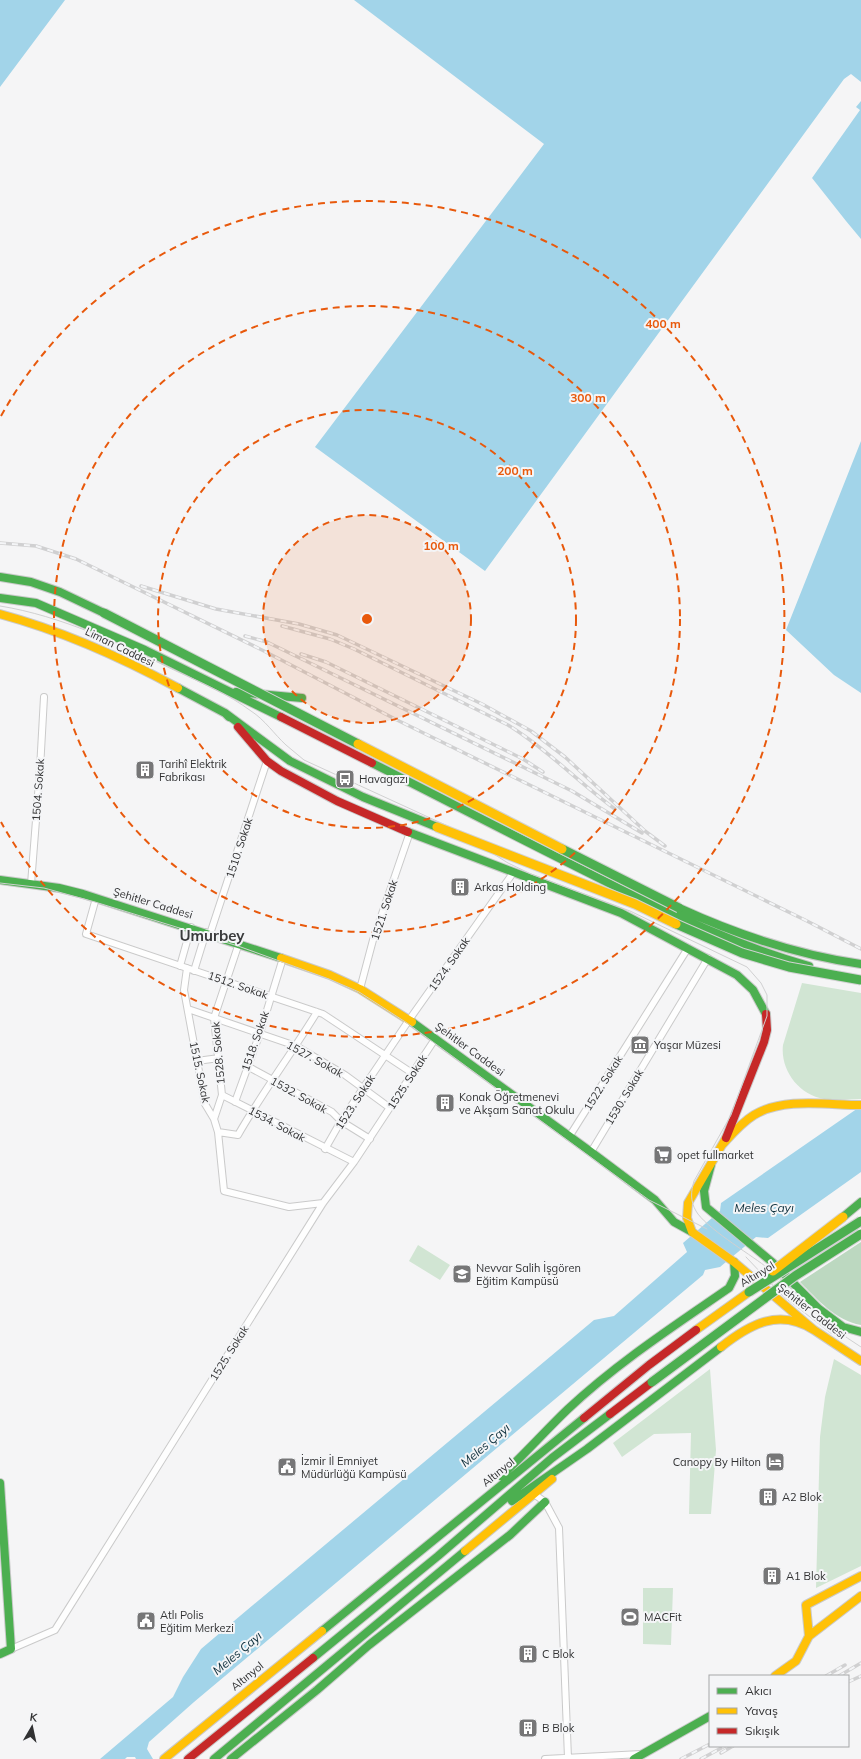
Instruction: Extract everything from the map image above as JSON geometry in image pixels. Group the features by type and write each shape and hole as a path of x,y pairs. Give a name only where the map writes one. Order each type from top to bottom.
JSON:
{"main road":[{"path":"0,577 31,582 60,592 104,613 547,842 706,921 770,945 804,954 861,964"},
{"path":"0,598 36,603 144,650 690,922 738,943 773,956 843,974 861,986"},
{"name":"Liman Caddesi","path":"0,614 55,630 78,640 136,667 225,713"},
{"path":"230,692 302,698"},
{"path":"225,713 242,730 268,762 337,801 431,842 621,912 737,975 753,990 761,1000 767,1016 767,1030 759,1056 731,1128 688,1204 687,1218 692,1232"},
{"path":"225,713 290,762 387,807 636,904 701,936 742,953 789,967 861,980"},
{"name":"Şehitler Caddesi","path":"0,880 59,888 96,898 239,942 330,975 360,989 409,1020 591,1152 655,1200 674,1222 692,1232 734,1262 814,1330 861,1361"},
{"path":"722,1145 739,1127 759,1113 774,1107 793,1105 861,1105"},
{"path":"711,1164 703,1196 706,1207 750,1242 819,1309 843,1327 861,1332"},
{"path":"749,1292 766,1276 861,1202"},
{"name":"Altınyol","path":"164,1759 649,1365 749,1292 797,1263 861,1221"},
{"name":"Altınyol","path":"188,1759 464,1534 552,1458 795,1276 861,1234"},
{"path":"473,1507 486,1488 529,1449 568,1410 618,1367 672,1326 729,1288 735,1281 737,1275 734,1262"},
{"path":"464,1534 587,1449 740,1332 762,1322 781,1321 796,1321 814,1330"},
{"path":"214,1759 587,1449"},
{"path":"0,1483 3,1560 12,1649 0,1654"},
{"path":"231,1759 317,1690 369,1645 510,1535 544,1502"},
{"path":"809,1636 806,1605 861,1576"},
{"path":"776,1675 796,1661 809,1636 861,1596"},
{"path":"634,1759 709,1717"}],"street":[{"name":"1504. Sokak","path":"31,884 44,697"},
{"name":"1510. Sokak","path":"194,971 268,762"},
{"name":"1521. Sokak","path":"360,989 373,940 410,832"},
{"name":"1524. Sokak","path":"386,1055 513,873"},
{"name":"1512. Sokak","path":"96,898 86,934 323,1014 412,1073"},
{"path":"180,966 191,927"},
{"name":"1528. Sokak","path":"222,1095 214,1018 239,942"},
{"name":"1522. Sokak","path":"569,1137 688,948"},
{"name":"1518. Sokak","path":"235,1102 260,1033 270,996 283,958"},
{"name":"1530. Sokak","path":"591,1152 708,958"},
{"name":"1515. Sokak","path":"187,968 184,990 205,1104 214,1118 218,1132 224,1191 289,1207 323,1203"},
{"name":"1527. Sokak","path":"188,1009 296,1046 345,1075 390,1108"},
{"path":"218,1132 238,1135 317,1012"},
{"name":"1525. Sokak","path":"12,1649 55,1630 323,1203 354,1162 435,1039"},
{"name":"1523. Sokak","path":"325,1149 341,1122 386,1055"},
{"path":"197,1061 219,1058"},
{"name":"1532. Sokak","path":"247,1066 332,1112 341,1122 370,1138"},
{"path":"214,1118 222,1095"},
{"name":"1534. Sokak","path":"222,1095 325,1149 354,1162"},
{"path":"534,1494 544,1502 559,1528 568,1758"},
{"path":"545,1759 643,1754"}],"green space":[{"path":"802,983 861,993 861,1099 833,1100 815,1097 799,1087 788,1072 783,1054 783,1045"},
{"path":"861,1242 861,1325 843,1319 835,1314 820,1302 800,1282"},
{"path":"418,1245 450,1265 440,1280 409,1261"},
{"path":"834,1359 861,1375 861,1566 816,1588 820,1437 825,1397"},
{"path":"710,1369 716,1450 711,1514 689,1514 691,1433 654,1434 622,1457 613,1443"},
{"path":"643,1588 673,1588 671,1645 643,1644"}],"water":[{"path":"0,0 65,0 0,87"},
{"path":"354,0 861,0 861,82 851,74 844,79 485,571 315,447 544,144"},
{"path":"861,101 861,239 812,178 860,110 856,107"},
{"path":"861,441 861,693 834,675 786,630"},
{"name":"Meles Çayı","path":"861,1106 861,1172 768,1238 756,1237 720,1267 705,1270 703,1275 194,1702 149,1742 147,1749 153,1759 136,1759 135,1757 127,1757 125,1759 100,1759 173,1697 183,1677 201,1649 594,1320 614,1316 687,1252 683,1243 720,1211 721,1203"}],"tram line":[{"path":"0,606 46,617 90,632 205,684 233,699 256,715 286,745 304,760 452,828 508,863 531,874 630,911 747,967 761,983 767,995 767,1016 731,1115 694,1181 692,1192 693,1204 696,1211 708,1225 765,1266 823,1318 847,1338 861,1347"},
{"path":"0,883 44,888 95,902 238,946 329,979 359,992 407,1023 649,1200 707,1229"},
{"path":"746,1257 783,1296 832,1334"}],"railway":[{"path":"0,543 36,546 76,559 262,650 397,720 807,921 861,949"},
{"path":"141,586 216,609 299,624 337,635 482,704 531,731 565,757 645,831 665,846"},
{"path":"282,626 330,639 354,649 508,725 536,744 615,809"},
{"path":"245,636 267,642 572,791 642,833"},
{"path":"301,654 326,662 523,759 543,772"},
{"path":"841,1675 861,1663"},
{"path":"828,1675 845,1665"},
{"path":"849,1682 861,1676"},
{"path":"681,1759 709,1745"},
{"path":"701,1759 723,1747"},
{"path":"721,1753 731,1747"}],"traffic: fast":[{"path":"0,577 31,582 60,592 104,613"},
{"path":"0,598 36,603 145,650 281,717"},
{"path":"104,613 358,744"},
{"path":"178,688 225,713 229,717"},
{"path":"236,692 302,698"},
{"path":"225,713 290,761 363,797 437,827"},
{"path":"372,763 667,911 760,951 809,966"},
{"path":"408,832 621,913 737,975 753,990 766,1014"},
{"path":"562,849 679,908"},
{"path":"0,880 59,888 83,894 281,958"},
{"path":"679,908 723,927 768,943 814,955 861,964"},
{"path":"676,924 742,953 789,967 861,980"},
{"path":"412,1022 591,1152 655,1200 674,1222 692,1232"},
{"path":"711,1165 704,1191 706,1207 772,1262 819,1309 843,1327 861,1332"},
{"path":"843,1217 861,1202"},
{"path":"749,1292 861,1221"},
{"path":"652,1382 795,1276 861,1234"},
{"path":"501,1476 568,1409 606,1376 729,1288 735,1276 734,1262"},
{"path":"512,1501 587,1449 721,1347"},
{"path":"313,1658 438,1556 552,1458 610,1414"},
{"path":"322,1631 584,1418"},
{"path":"0,1483 11,1649 0,1654"},
{"path":"231,1759 317,1690 369,1645 510,1535 545,1502"},
{"path":"214,1759 465,1551"},
{"path":"634,1759 709,1717"}],"traffic: slow":[{"path":"0,614 46,628 113,655 178,688"},
{"path":"358,744 562,849"},
{"path":"437,827 635,904 676,924"},
{"path":"281,958 330,975 360,989 412,1022"},
{"path":"722,1145 745,1122 754,1115 766,1109 806,1103 861,1105"},
{"path":"726,1138 688,1203 687,1218 692,1232 734,1262 814,1330 861,1361"},
{"path":"773,1271 843,1217"},
{"path":"696,1330 749,1292"},
{"path":"721,1347 743,1332 765,1322 789,1320 801,1323 814,1330"},
{"path":"465,1551 552,1479"},
{"path":"776,1675 796,1661 809,1636 806,1605 861,1576"},
{"path":"809,1636 861,1596"},
{"path":"164,1759 322,1631"}],"traffic: jam":[{"path":"281,717 372,763"},
{"path":"238,727 267,761 281,771 337,801 408,832"},
{"path":"726,1138 764,1042 767,1030 766,1014"},
{"path":"584,1418 649,1365 696,1330"},
{"path":"610,1414 652,1382"},
{"path":"188,1759 313,1658"}],"place":[{"name":"Tarihî Elektrik Fabrikası","path":"145,770"},
{"name":"Havagazı","path":"345,779"},
{"name":"Arkas Holding","path":"460,887"},
{"name":"Yaşar Müzesi","path":"640,1045"},
{"name":"Konak Öğretmenevi ve Akşam Sanat Okulu","path":"445,1103"},
{"name":"opet fullmarket","path":"663,1155"},
{"name":"Nevvar Salih İşgören Eğitim Kampüsü","path":"462,1274"},
{"name":"Canopy By Hilton","path":"775,1462"},
{"name":"İzmir İl Emniyet Müdürlüğü Kampüsü","path":"287,1467"},
{"name":"A2 Blok","path":"768,1497"},
{"name":"A1 Blok","path":"772,1576"},
{"name":"MACFit","path":"630,1617"},
{"name":"Atlı Polis Eğitim Merkezi","path":"146,1621"},
{"name":"C Blok","path":"528,1654"},
{"name":"B Blok","path":"528,1728"}],"district":[{"name":"Umurbey","path":"212,935"}]}
